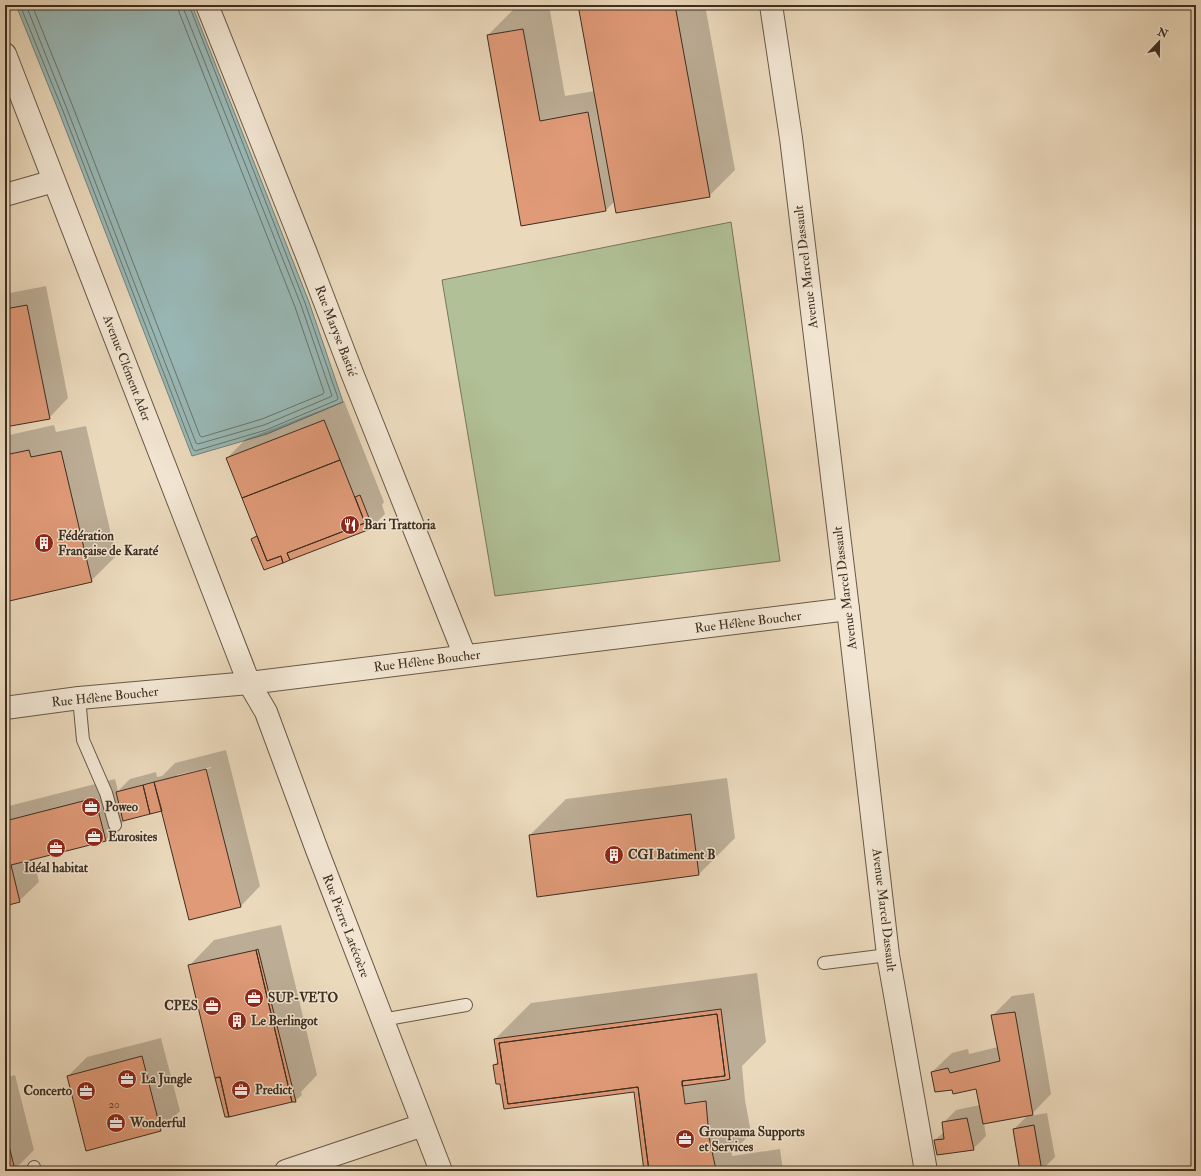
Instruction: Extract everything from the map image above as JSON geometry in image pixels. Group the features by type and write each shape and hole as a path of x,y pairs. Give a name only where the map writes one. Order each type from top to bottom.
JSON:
{"street":[{"name":"Rue Maryse Bastié","path":"208,5 465,656"},
{"name":"Avenue Marcel Dassault","path":"771,5 790,138 848,609 888,956 926,1171"},
{"name":"Avenue Clément Ader","path":"5,54 249,683"},
{"path":"5,195 54,181"},
{"name":"Rue Hélène Boucher","path":"5,708 79,698 249,683 848,609"},
{"name":"Rue Pierre Latécoère","path":"249,683 266,712 317,850 441,1171"},
{"path":"286,1171 423,1125"}],"lane":[{"path":"79,698 83,740 106,793 115,825"},
{"path":"824,963 888,956"},
{"path":"382,1020 466,1005"}],"green space":[{"path":"731,222 780,561 495,596 442,280"}],"water":[{"path":"16,5 192,5 309,302 343,402 267,434 192,456"}],"building":[{"path":"578,5 675,5 710,197 616,213"},
{"path":"523,29 540,121 588,112 606,211 521,226 487,35"},
{"path":"27,305 50,419 5,427 5,309"},
{"path":"324,420 340,460 242,498 226,458"},
{"name":"Fédération Française de Karaté","path":"29,450 31,457 61,451 92,582 5,602 5,455"},
{"path":"340,460 365,523 287,553 290,560 283,563 281,556 267,561 242,498"},
{"path":"360,495 373,528 290,560 287,553 365,523 355,497"},
{"path":"257,536 267,561 281,556 283,563 264,570 251,539"},
{"path":"206,769 241,907 189,920 154,782"},
{"path":"154,782 162,811 150,814 143,785"},
{"path":"143,785 150,814 123,821 116,792"},
{"path":"95,798 106,841 11,865 20,902 5,906 5,821"},
{"name":"CGI Batiment B","path":"691,814 699,875 537,897 529,835"},
{"path":"258,949 296,1102 292,1102 256,950"},
{"name":"Le Berlingot","path":"256,950 292,1102 229,1117 220,1077 215,1078 188,965"},
{"path":"721,1009 730,1079 726,1080 682,1086 682,1081 725,1076 717,1014 499,1043 508,1104 638,1087 649,1171 644,1171 634,1092 504,1109 500,1084 496,1084 493,1065 498,1064 494,1039"},
{"path":"1015,1012 1033,1115 983,1124 976,1089 953,1094 952,1090 935,1092 931,1072 948,1068 950,1073 1000,1061 991,1015"},
{"path":"717,1014 725,1076 682,1081 685,1104 706,1101 709,1137 716,1170 649,1171 638,1087 508,1104 499,1043"},
{"path":"142,1056 161,1131 86,1151 67,1076"},
{"path":"220,1077 229,1117 225,1117 215,1078"},
{"path":"967,1118 974,1150 937,1155 934,1140 944,1139 942,1122"},
{"path":"1034,1125 1042,1171 1020,1171 1013,1129"},
{"path":"5,1130 15,1170 11,1171 5,1171"}],"place":[{"name":"Bari Trattoria","path":"350,525"},
{"name":"Fédération Française de Karaté","path":"44,543"},
{"name":"Poweo","path":"91,807"},
{"name":"Eurosites","path":"94,837"},
{"name":"Idéal habitat","path":"56,848"},
{"name":"CGI Batiment B","path":"614,855"},
{"name":"SUP-VETO","path":"254,998"},
{"name":"CPES","path":"212,1006"},
{"name":"Le Berlingot","path":"237,1021"},
{"name":"La Jungle","path":"127,1079"},
{"name":"Predict","path":"241,1090"},
{"name":"Concerto","path":"86,1091"},
{"name":"Wonderful","path":"116,1123"},
{"name":"Groupama Supports et Services","path":"685,1139"}]}
